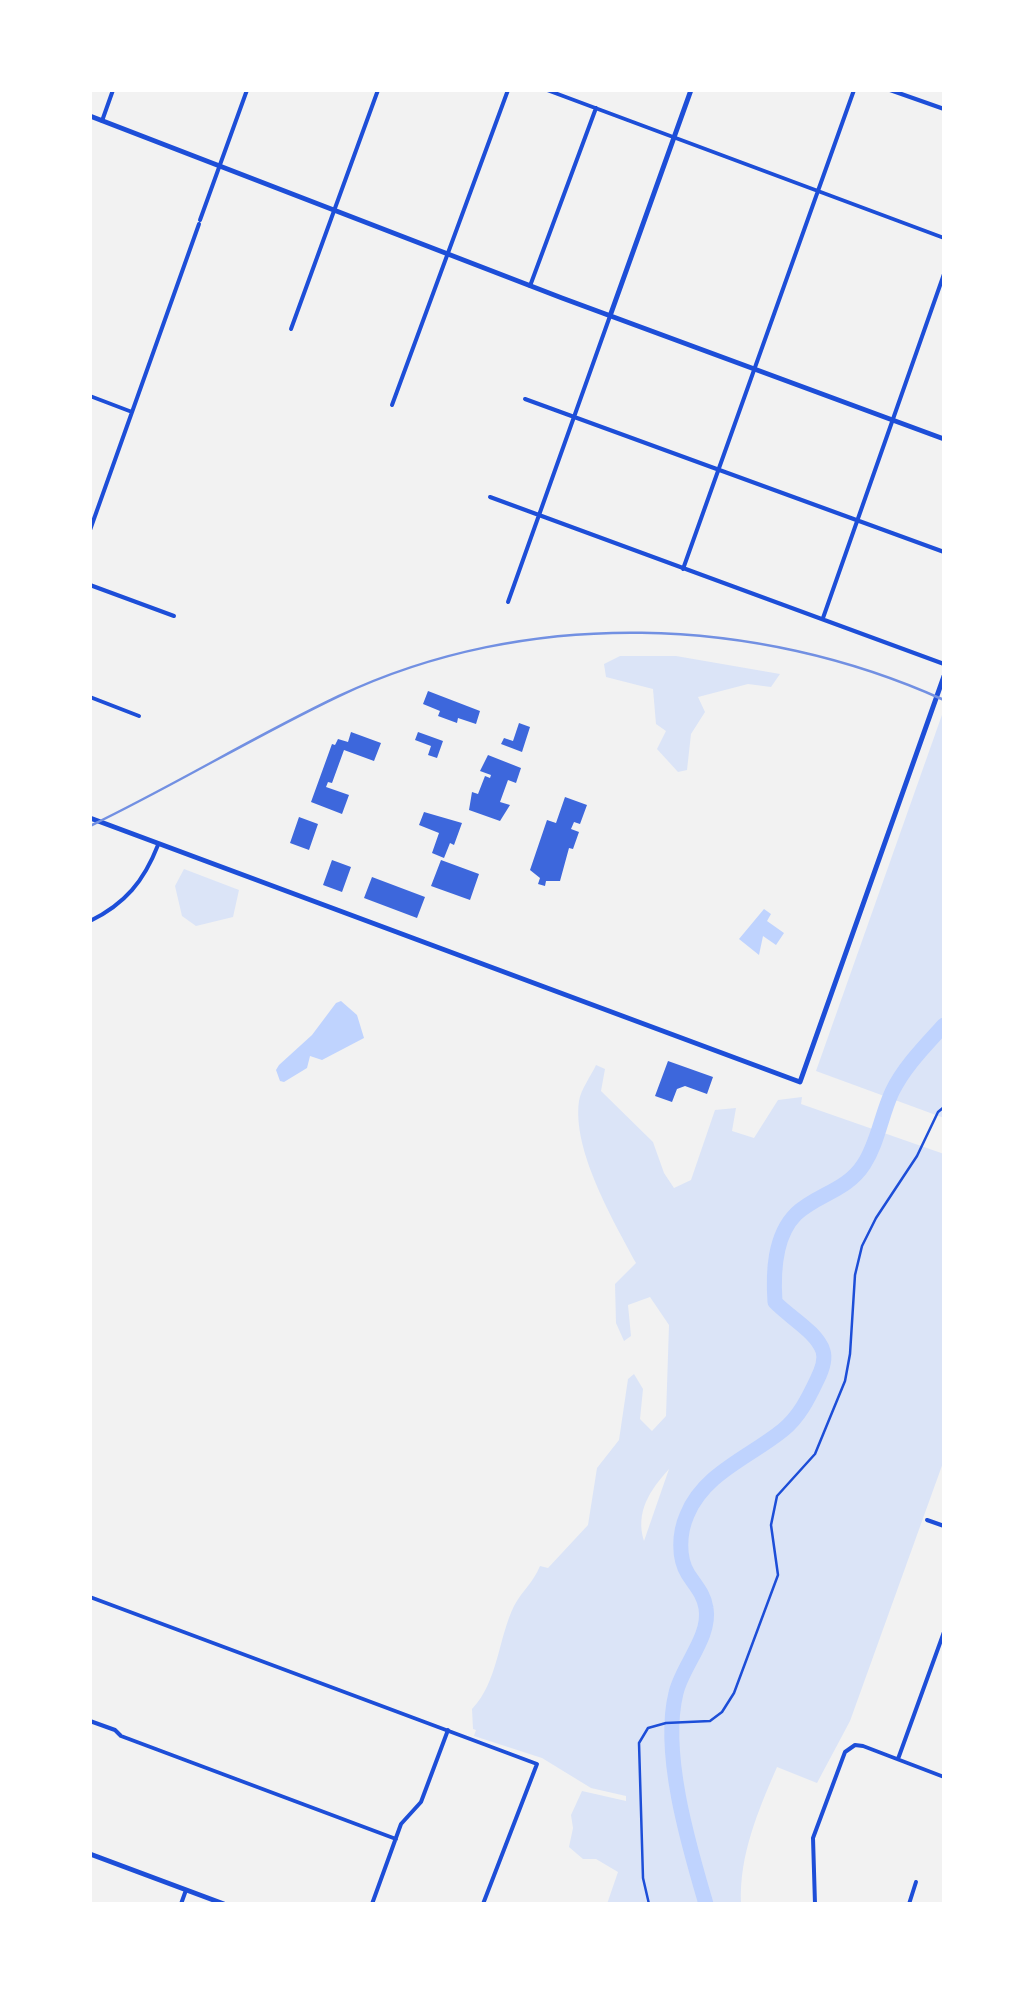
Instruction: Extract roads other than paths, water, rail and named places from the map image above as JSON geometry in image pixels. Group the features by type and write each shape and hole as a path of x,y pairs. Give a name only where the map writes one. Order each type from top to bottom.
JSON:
{"street":[{"path":"102,121 113,90"},
{"path":"90,530 248,90"},
{"path":"291,328 378,90"},
{"path":"392,405 508,90"},
{"path":"548,90 944,238"},
{"path":"508,602 690,90"},
{"path":"683,569 854,90"},
{"path":"890,90 944,109"},
{"path":"530,286 596,108"},
{"path":"90,116 530,286 944,438"},
{"path":"822,619 944,274"},
{"path":"90,396 132,412"},
{"path":"525,400 944,552"},
{"path":"490,498 944,664"},
{"path":"90,585 174,616"},
{"path":"90,818 800,1082 944,676"},
{"path":"90,698 139,716"},
{"path":"90,920 135,890 149,870 159,844"},
{"path":"926,1520 944,1526"},
{"path":"90,1597 537,1764 483,1904"},
{"path":"898,1759 944,1632"},
{"path":"90,1721 396,1840"},
{"path":"372,1904 401,1824 421,1802 448,1730"},
{"path":"816,1904 813,1838 844,1752 855,1745 863,1746 944,1777"},
{"path":"90,1854 224,1904"},
{"path":"909,1904 916,1882"},
{"path":"181,1904 186,1890"}],"water":[{"path":"764,909 771,914 767,921 784,933 776,945 763,936 759,955 739,939"},
{"path":"341,1001 357,1015 364,1038 322,1060 310,1056 307,1068 280,1081 276,1070 279,1065"}],"waterway":[{"path":"706,1904 679,1799 672,1743 676,1693 706,1619 703,1598 682,1561 684,1522 705,1488 783,1430 810,1394 824,1355 815,1337 775,1302 779,1244 796,1214 841,1186 864,1164 897,1083 944,1025"}],"railway":[{"path":"90,826 339,696 411,667 486,647 563,636 642,633 720,638 797,651 872,672 944,700"}]}
